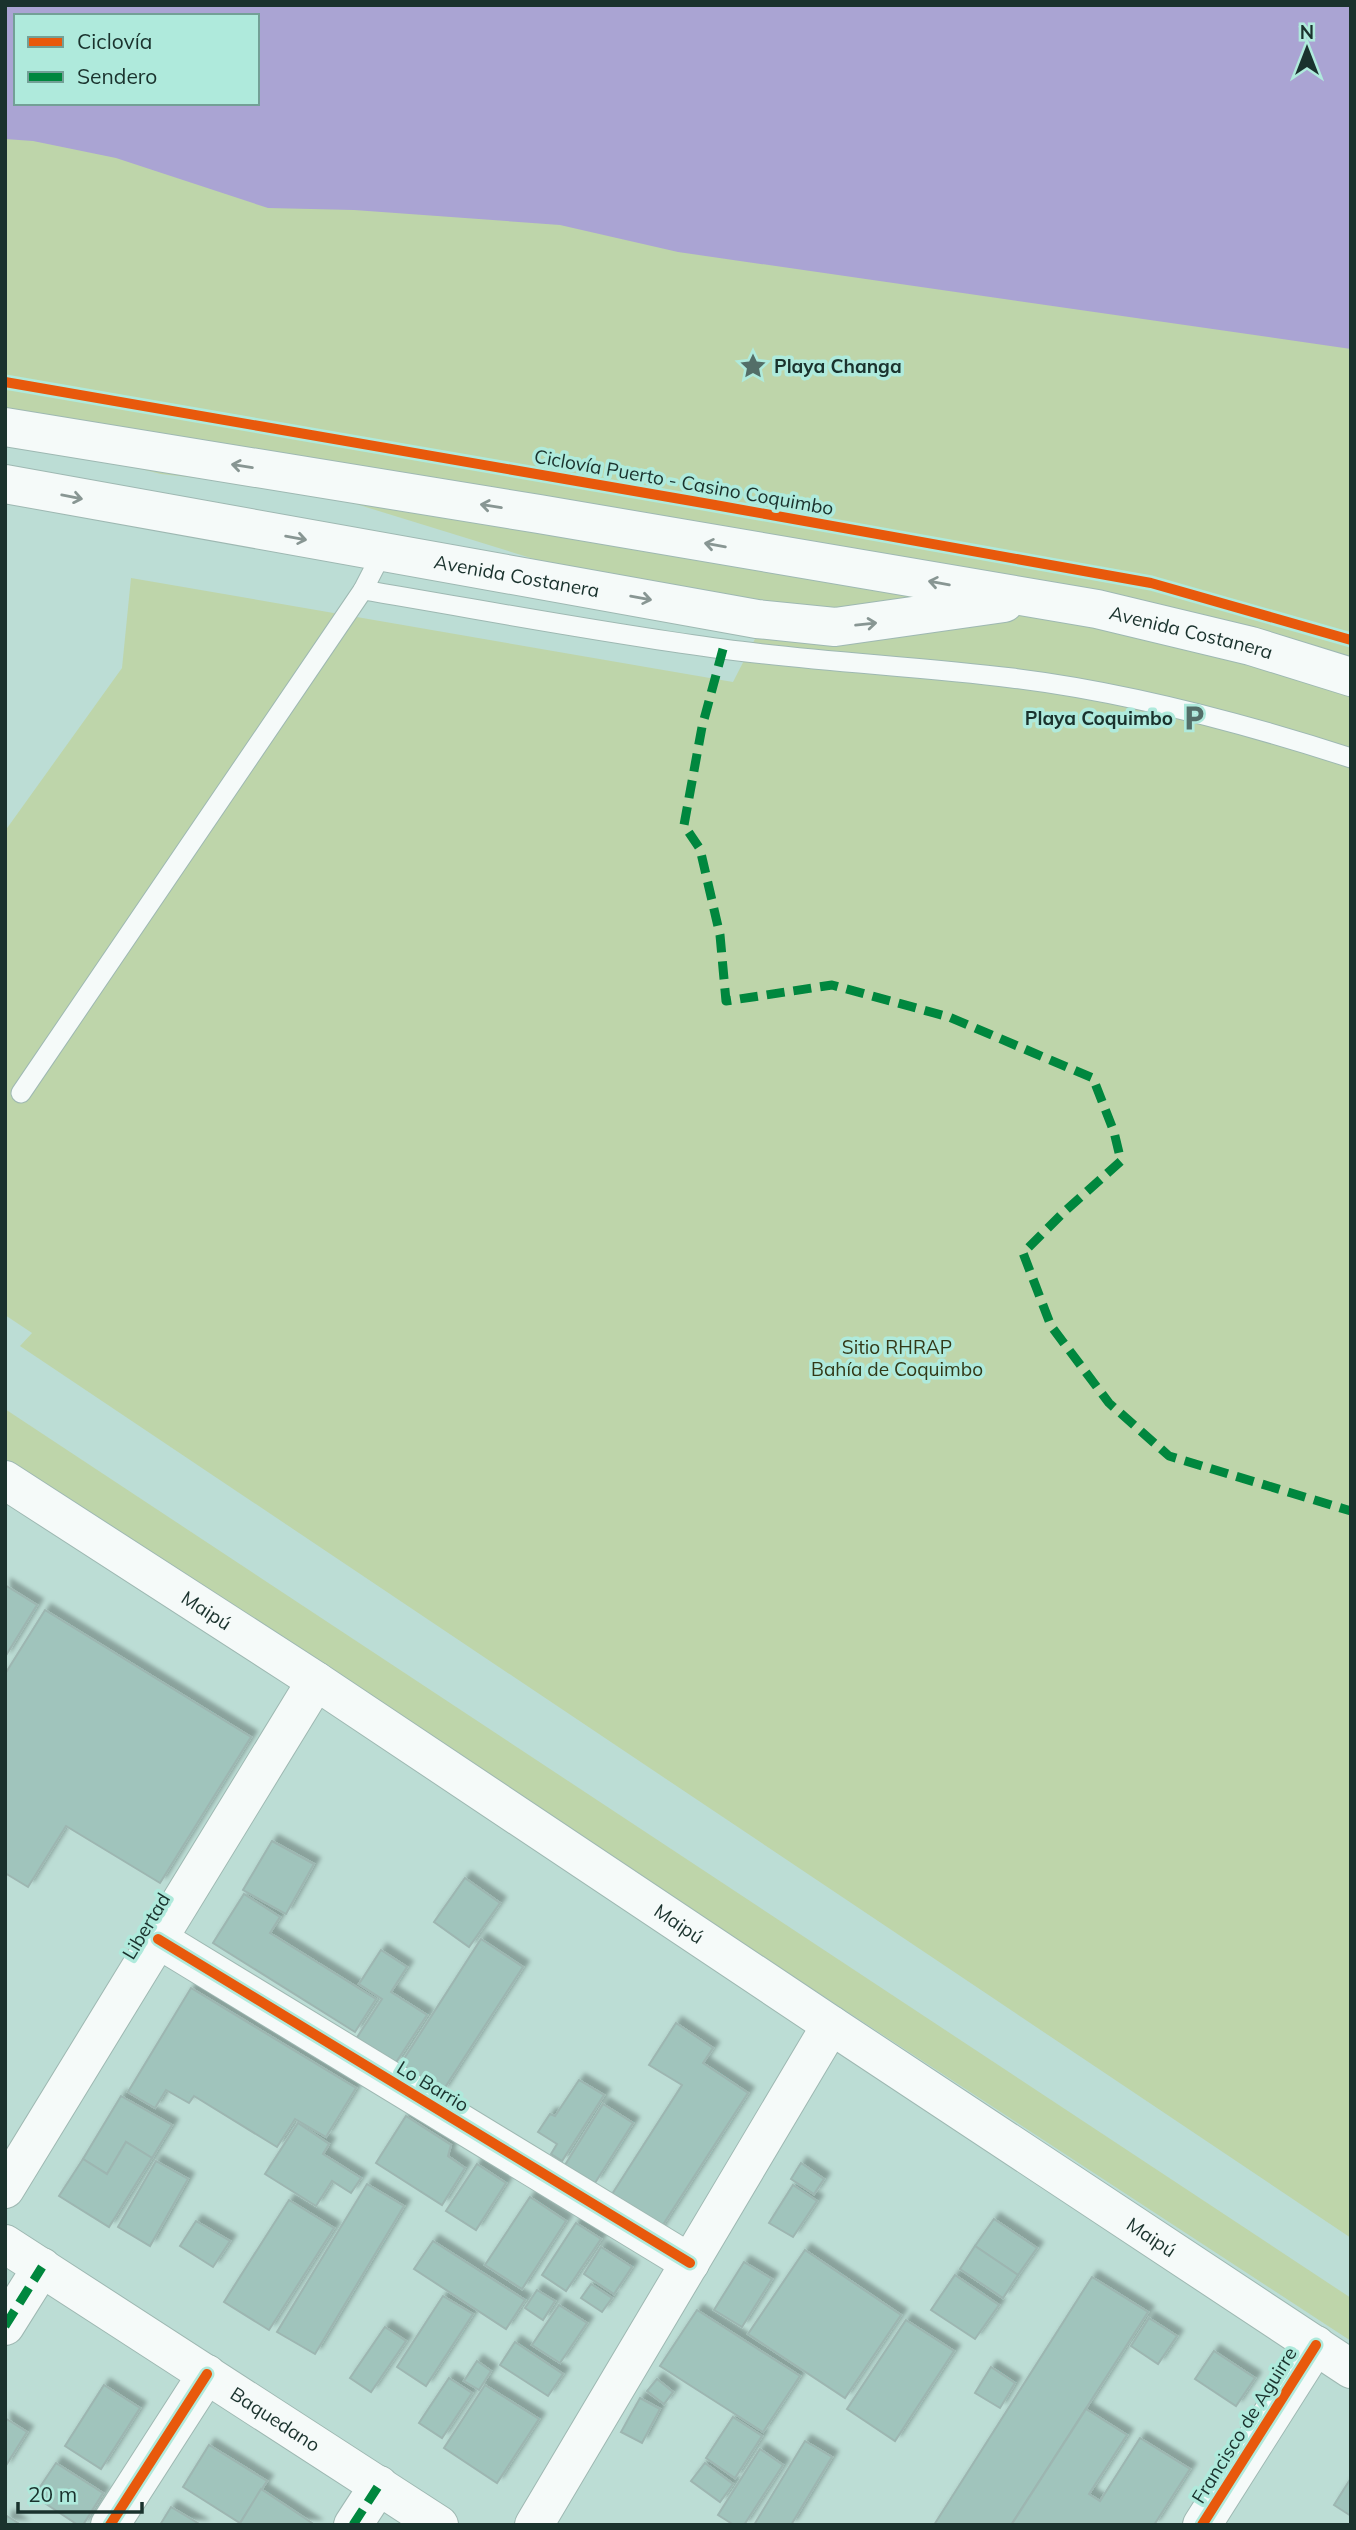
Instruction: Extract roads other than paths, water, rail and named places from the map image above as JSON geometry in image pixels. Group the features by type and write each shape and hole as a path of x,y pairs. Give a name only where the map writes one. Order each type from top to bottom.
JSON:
{"main road":[{"name":"Avenida Costanera","path":"5,427 552,516 1031,598 1163,624 1251,646 1351,677"},
{"name":"Avenida Costanera","path":"5,484 757,619 835,627 967,610 1031,598"},
{"name":"Maipú","path":"5,1480 316,1681 1351,2369"},
{"name":"Libertad","path":"5,2189 316,1681"},
{"name":"Lo Barrio","path":"158,1939 690,2263"},
{"path":"534,2525 831,2025"},
{"name":"Baquedano","path":"5,2244 439,2525"},
{"path":"5,2326 42,2267"},
{"name":"Francisco de Aguirre","path":"1202,2525 1316,2345"},
{"path":"110,2525 207,2374"},
{"path":"353,2525 379,2485"}],"lane":[{"path":"21,1093 363,590 382,553"},
{"path":"363,590 723,649 1014,678 1092,691 1194,712 1351,758"}],"place":[{"name":"Playa Changa","path":"753,366"},
{"name":"Playa Coquimbo","path":"1194,718"}],"park label":[{"name":"Sitio RHRAP Bahía de Coquimbo","path":"897,1358"}]}
